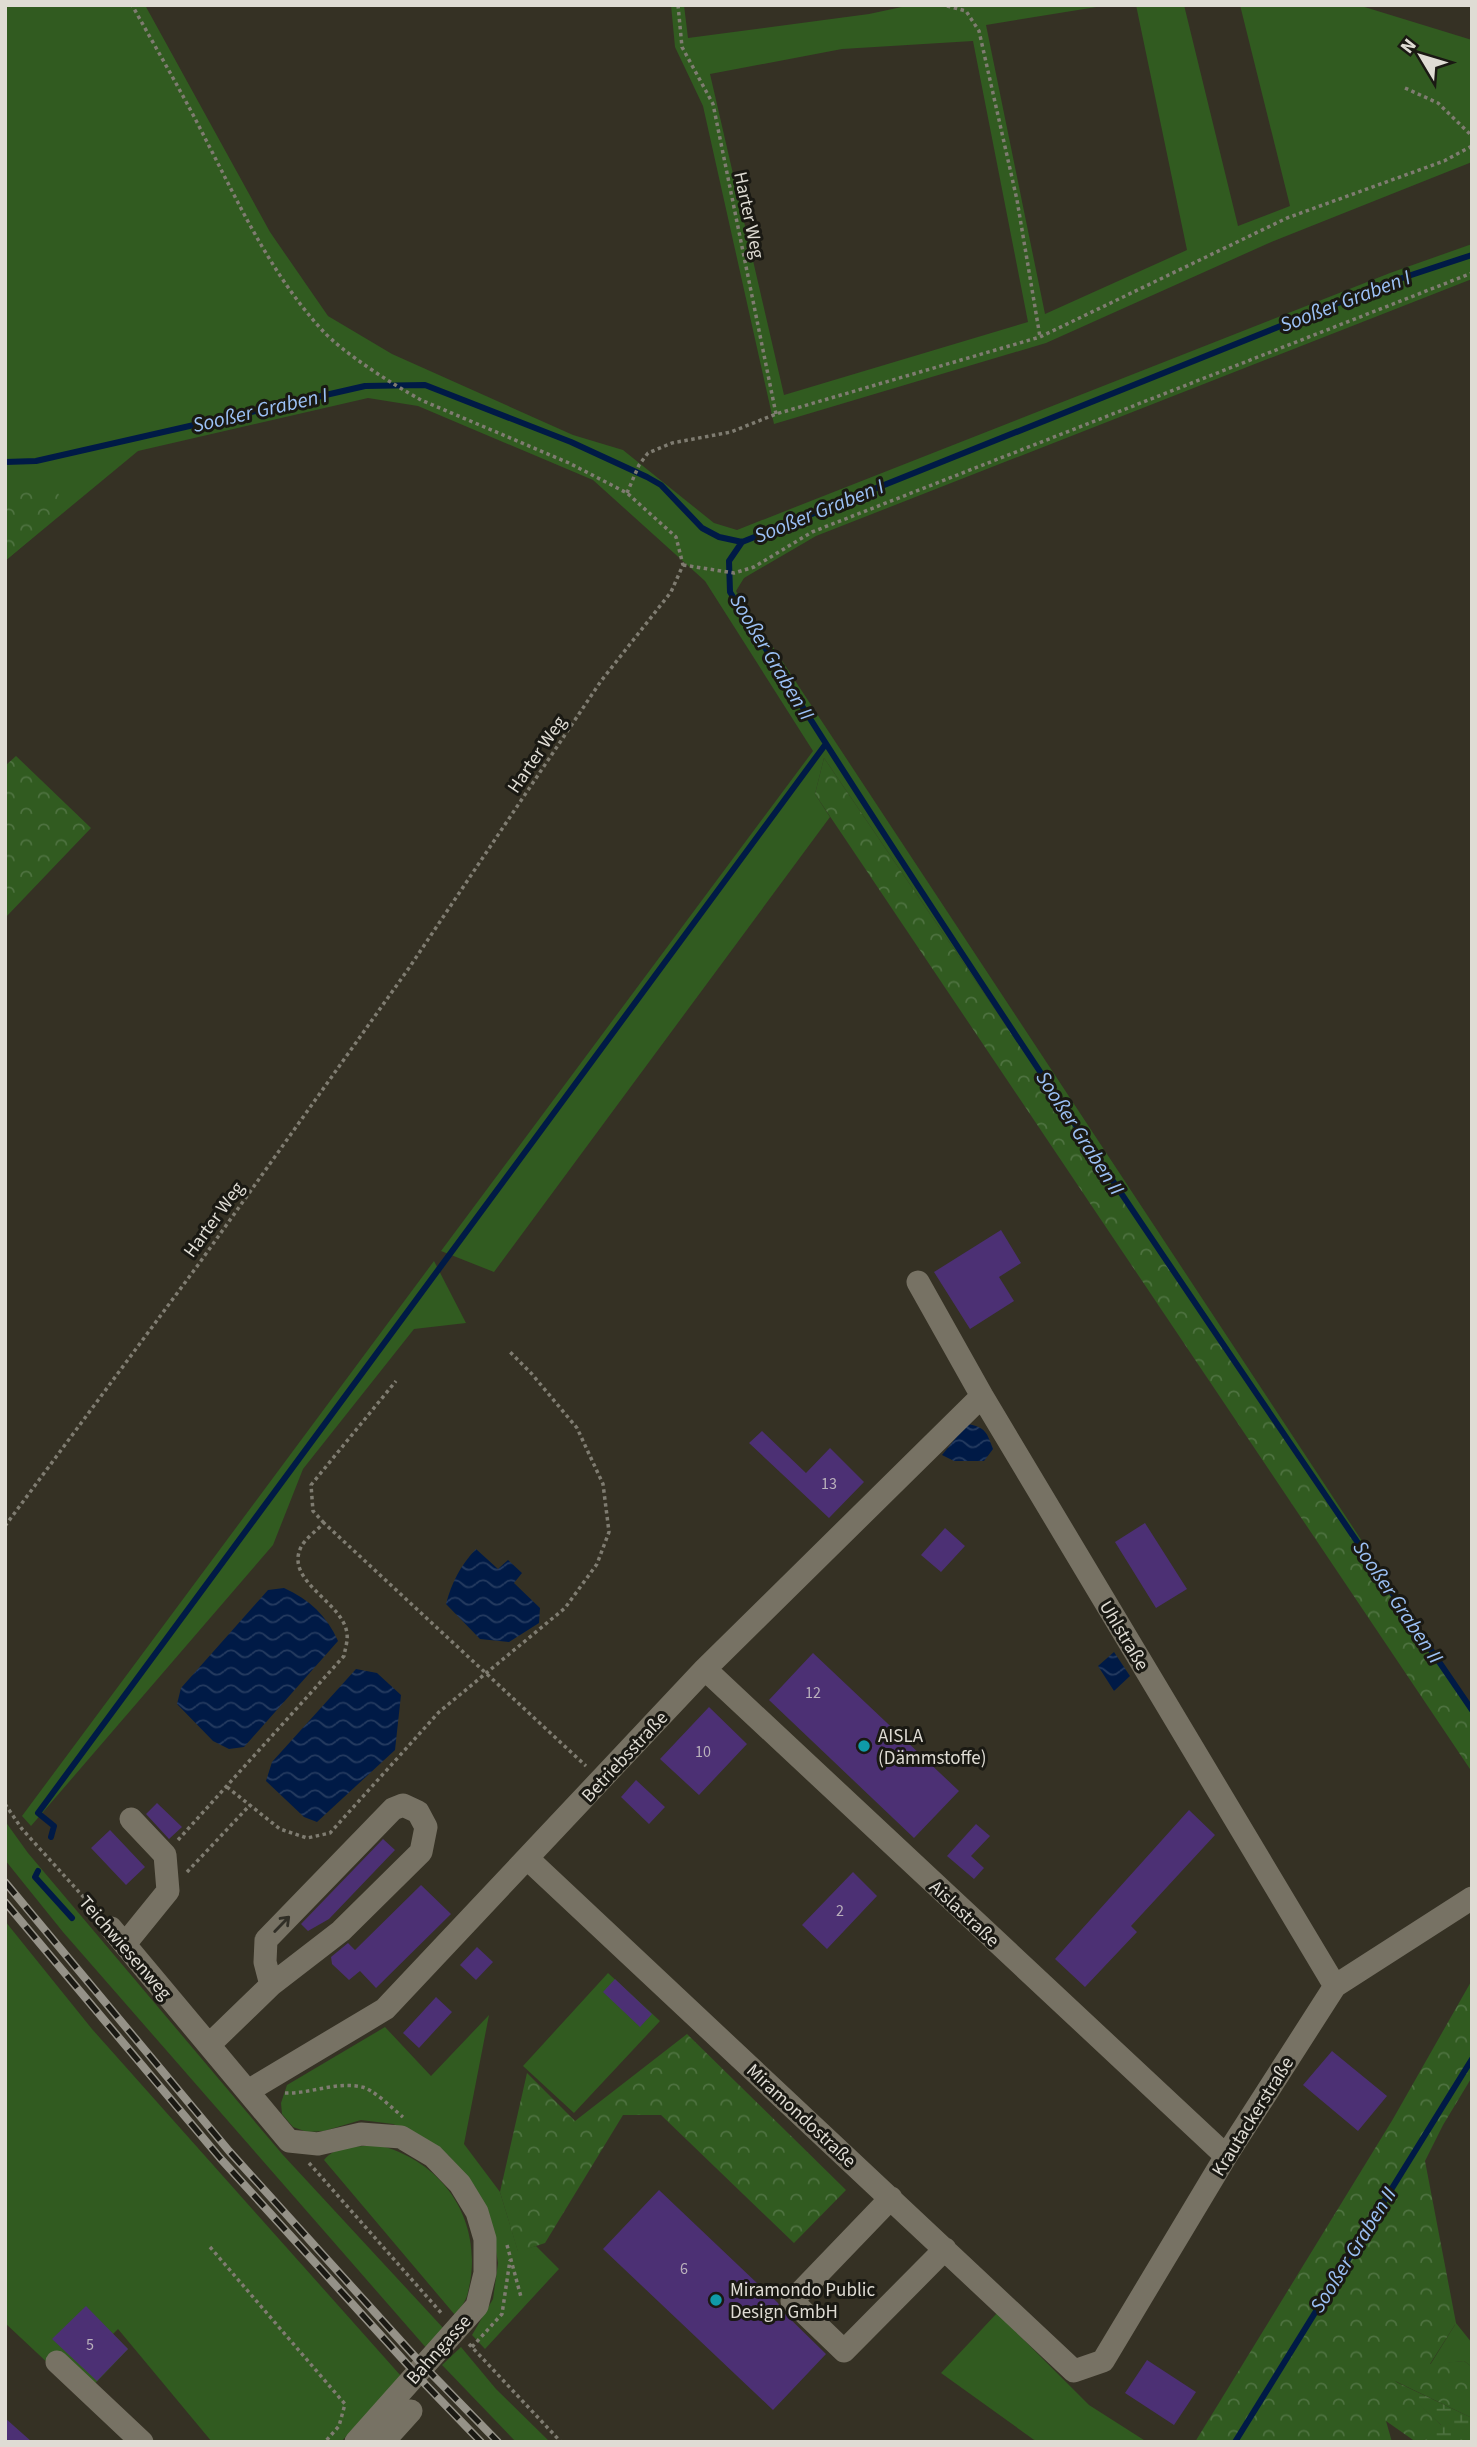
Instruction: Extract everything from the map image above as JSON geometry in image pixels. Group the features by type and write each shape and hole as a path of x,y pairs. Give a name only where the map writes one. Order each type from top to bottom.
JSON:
{"street":[{"name":"Uhlstraße","path":"918,1282 982,1396 1335,1986"},
{"name":"Betriebsstraße","path":"248,2091 385,2009 705,1670 982,1396"},
{"name":"Aislastraße","path":"705,1670 1226,2156"},
{"path":"209,2045 271,1985 341,1931 421,1852 426,1827 418,1812 403,1805 393,1809 266,1940 265,1962 271,1985"},
{"path":"118,1936 168,1891 165,1855 131,1819"},
{"name":"Miramondostraße","path":"528,1859 1074,2371"},
{"name":"Krautackerstraße","path":"1074,2371 1103,2361 1226,2156 1335,1986 1472,1898"},
{"name":"Teichwiesenweg","path":"118,1936 289,2141"},
{"name":"Bahngasse","path":"289,2141 318,2144 361,2134 401,2137 433,2156 460,2184 477,2213 485,2239 485,2273 477,2306 356,2442"},
{"path":"891,2198 792,2301 844,2351 945,2249"},
{"path":"57,2362 142,2442"},
{"path":"383,2442 411,2411"}],"path":[{"path":"132,5 187,103 260,244 323,331 398,387 453,415 569,463 627,493 676,537 683,565 734,573 754,567 812,532 1472,273"},
{"name":"Harter Weg","path":"678,5 682,47 713,104 776,414"},
{"path":"947,6 966,11 979,31 1017,200 1040,337"},
{"path":"1405,88 1438,103 1472,136"},
{"path":"627,493 639,465 649,453 672,443 731,432 776,414 1040,337 1287,218 1444,161 1472,146"},
{"name":"Harter Weg","path":"5,1526 206,1254 409,968 601,681 671,592 683,565"},
{"path":"227,1787 280,1829 307,1838 330,1833 439,1712 565,1608 597,1564 609,1532 603,1484 577,1428 510,1352"},
{"path":"396,1381 311,1485 313,1511 601,1781"},
{"path":"165,1855 344,1656 348,1635 341,1615 304,1579 298,1562 301,1546 324,1523"},
{"name":"Teichwiesenweg","path":"5,1804 22,1829 118,1936"},
{"path":"168,1891 250,1805"},
{"path":"289,2141 450,2323"},
{"path":"210,2247 345,2404 339,2426 325,2442"},
{"path":"467,2341 561,2442"}],"green space":[{"path":"5,5 145,5 270,232 328,316 392,354 573,435 623,450 714,523 737,530 1390,273 1472,244 1472,279 816,536 744,578 736,591 1472,1711 824,758 815,794 830,817 494,1272 441,1251 813,751 705,581 593,480 418,406 368,398 138,451 5,561"},
{"path":"671,5 684,5 688,38 869,14 911,5 1109,5 986,25 1045,314 1187,250 1136,5 1184,5 1238,226 1290,206 1240,5 1358,5 1472,40 1472,162 1269,243 1046,343 774,424 703,106 675,47","holes":["973,41 1028,322 784,395 710,74 842,49"]},
{"path":"57,491 66,509 5,561 5,492"},
{"path":"16,756 91,828 5,918 5,766"},
{"path":"824,758 1472,1711 1472,1772 815,794"},
{"path":"434,1261 466,1323 414,1329 303,1469 273,1545 31,1826 22,1816"},
{"path":"5,1821 28,1853 283,2155 445,2330 428,2350 63,1932 5,1860"},
{"path":"5,1921 92,2029 401,2376 341,2442 212,2442 118,2329 113,2334 128,2349 83,2396 5,2323"},
{"path":"608,1973 660,2021 574,2113 523,2066"},
{"path":"1472,1980 1472,2077 1425,2161 1456,2323 1430,2364 1464,2361 1472,2367 1472,2418 1395,2381 1442,2426 1421,2442 1416,2442 1386,2421 1392,2442 1195,2442 1393,2119"},
{"path":"489,2015 464,2144 500,2192 518,2251 536,2246 559,2269 485,2349 472,2335 493,2299 498,2263 491,2221 475,2187 448,2155 416,2134 393,2124 361,2120 324,2131 307,2132 293,2127 282,2114 281,2103 287,2085 385,2027 431,2076"},
{"path":"687,2034 846,2190 794,2243 661,2115 623,2115 545,2243 518,2252 500,2192 527,2073 575,2121"},
{"path":"378,2145 402,2153 441,2181 455,2199 465,2220 471,2243 472,2267 467,2295 455,2315 324,2160 341,2149"},
{"path":"997,2313 1089,2405 1147,2442 1037,2442 941,2373"},
{"path":"1456,2323 1472,2343 1472,2367 1464,2361 1430,2365"},
{"path":"461,2347 496,2389 550,2442 516,2442 442,2365"},
{"path":"1392,2380 1472,2418 1472,2442 1421,2442 1441,2425"}],"water":[{"path":"967,1424 982,1429 989,1439 993,1449 984,1461 954,1461 942,1455"},
{"path":"476,1549 498,1569 508,1560 522,1573 514,1583 540,1608 539,1623 509,1642 480,1639 446,1604 457,1575"},
{"path":"284,1588 316,1609 338,1641 244,1747 229,1749 213,1741 177,1704 181,1688 268,1590"},
{"path":"1114,1652 1130,1676 1114,1691 1098,1666"},
{"path":"356,1669 377,1673 401,1695 395,1750 317,1822 304,1817 266,1781 272,1762"}],"building":[{"path":"1001,1230 1021,1263 999,1277 1014,1301 970,1329 934,1272"},
{"path":"762,1431 806,1473 830,1448 864,1482 829,1518 749,1443"},
{"path":"1145,1523 1187,1589 1156,1608 1115,1542"},
{"path":"945,1528 965,1546 941,1572 921,1555"},
{"name":"AISLA (Dämmstoffe)","path":"813,1653 959,1791 914,1838 769,1700"},
{"path":"709,1707 747,1744 699,1795 660,1759"},
{"path":"636,1780 665,1807 649,1824 621,1797"},
{"path":"157,1803 182,1827 169,1839 146,1814"},
{"path":"1189,1810 1215,1835 1131,1926 1137,1932 1085,1987 1055,1959"},
{"path":"976,1824 990,1836 971,1856 984,1868 974,1879 947,1856"},
{"path":"110,1830 145,1867 126,1885 91,1848"},
{"path":"383,1839 395,1850 329,1919 308,1931 301,1924"},
{"path":"853,1872 877,1896 827,1949 802,1925"},
{"path":"421,1885 451,1914 376,1988 360,1971 349,1980 332,1964 331,1957 348,1943 355,1950"},
{"path":"477,1947 493,1962 476,1980 460,1965"},
{"path":"615,1979 652,2014 640,2027 603,1992"},
{"path":"436,1997 452,2012 419,2048 403,2033"},
{"path":"1332,2051 1387,2096 1358,2131 1303,2085"},
{"name":"Miramondo Public Design GmbH","path":"659,2190 778,2303 782,2311 826,2354 773,2410 603,2249"},
{"path":"86,2306 128,2349 97,2381 52,2339"},
{"path":"1147,2360 1196,2392 1174,2425 1125,2393"},
{"path":"5,2418 32,2442 5,2442"}],"waterway":[{"name":"Sooßer Graben I","path":"5,462 36,461 365,386 425,385 571,442 647,477 661,485 702,528 719,537 742,542 1393,281 1472,255"},
{"name":"Sooßer Graben II","path":"742,542 729,561 730,592 1002,1015 1472,1710"},
{"path":"51,1837 54,1826 38,1813 825,745"},
{"path":"38,1871 35,1877 72,1918"},
{"name":"Sooßer Graben II","path":"1235,2442 1472,2059"}],"railway":[{"path":"5,1882 229,2151 418,2360 498,2442"},
{"path":"5,1902 220,2158 481,2442"}],"place":[{"name":"AISLA (Dämmstoffe)","path":"864,1746"},
{"name":"Miramondo Public Design GmbH","path":"716,2300"}]}
